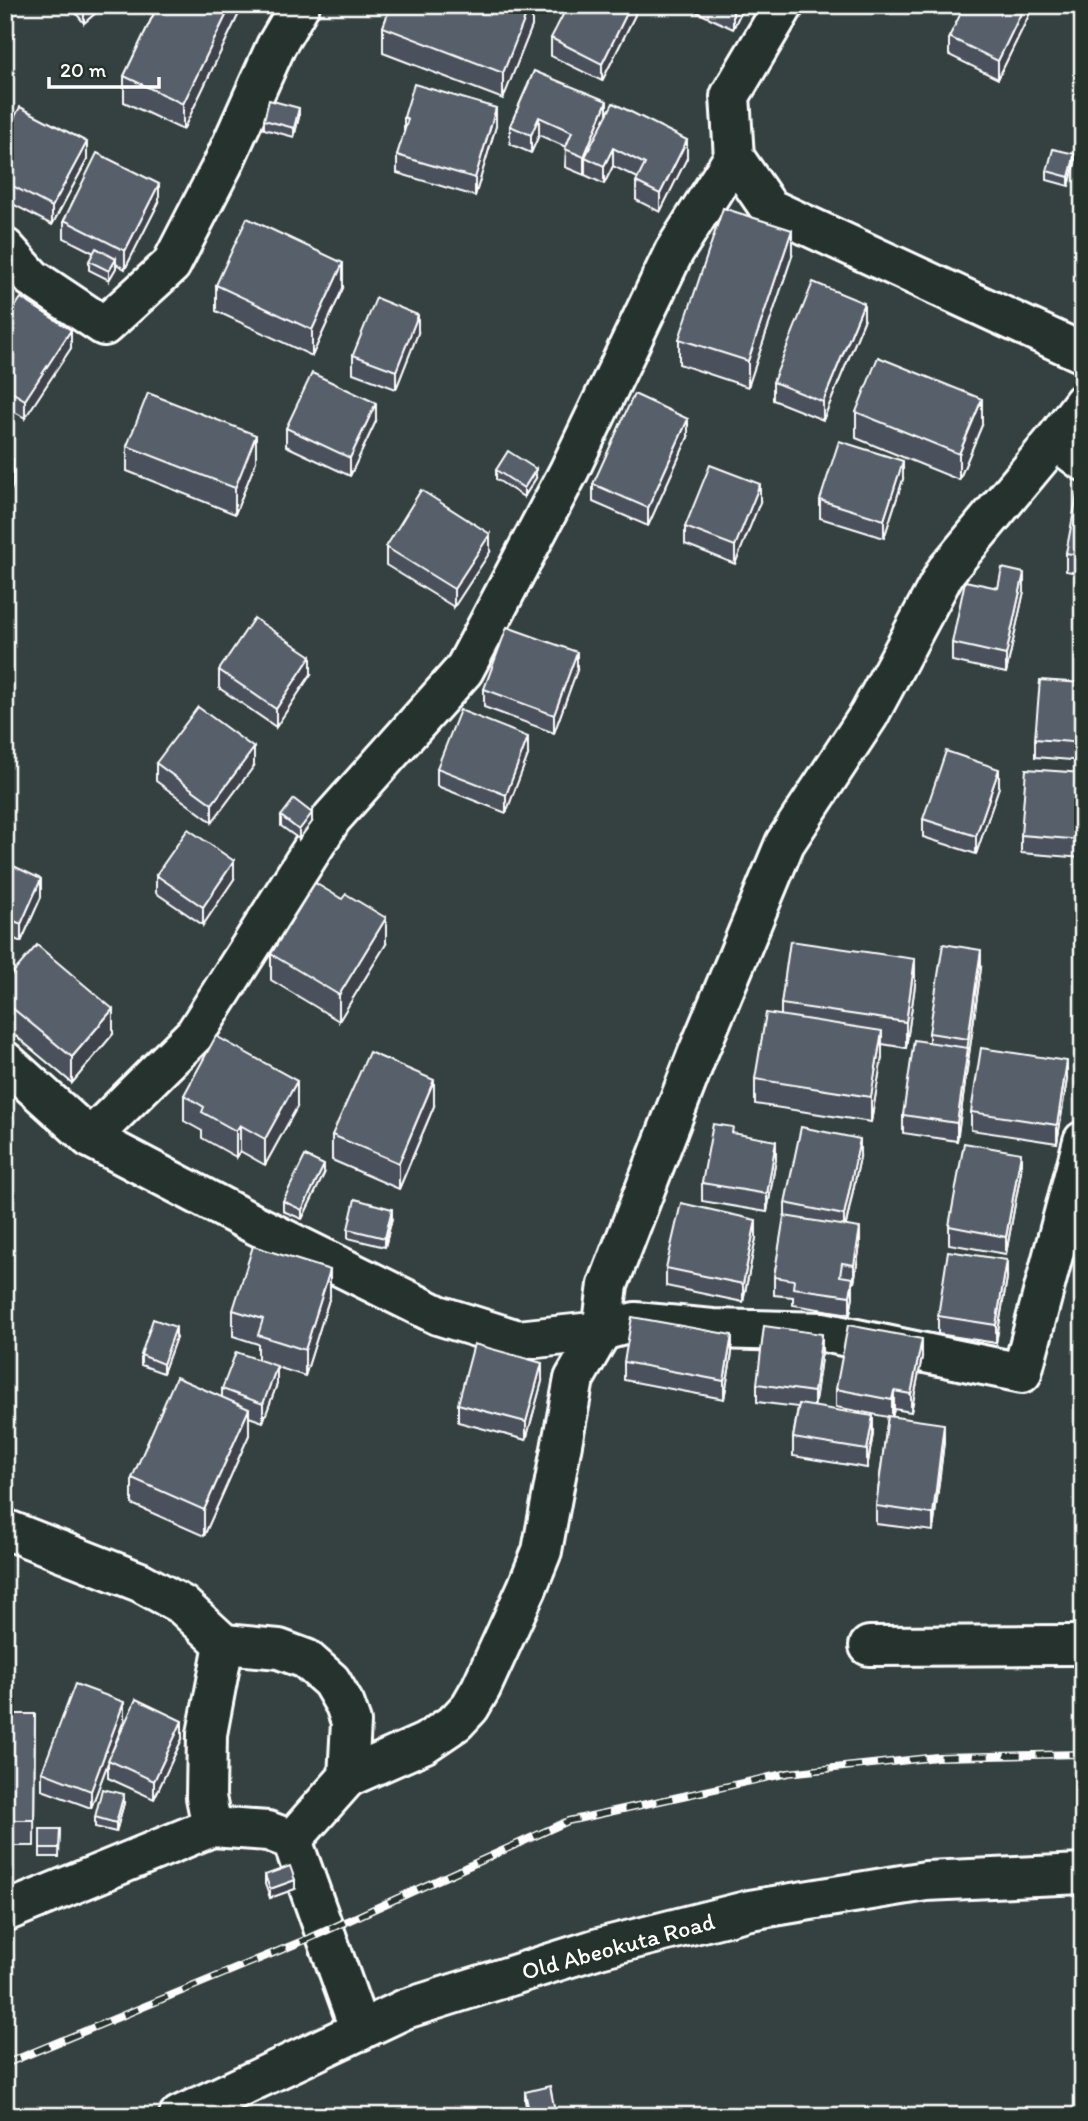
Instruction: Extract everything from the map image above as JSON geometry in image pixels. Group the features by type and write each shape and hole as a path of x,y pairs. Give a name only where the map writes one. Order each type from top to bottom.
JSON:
{"main road":[{"path":"5,248 32,278 104,326 171,265 223,164 276,46 300,5"},
{"path":"784,5 730,96 734,157 769,208 1083,353"},
{"path":"90,1138 195,1034 332,818 464,670 569,471 674,252 734,157"},
{"path":"292,1840 348,1777 425,1743 456,1722 470,1707 481,1688 542,1551 574,1379 602,1331 608,1285 697,1055 785,843 869,715 946,571 1069,451 1083,403"},
{"path":"5,1061 90,1138 252,1223 438,1315 518,1340 602,1331 635,1322 713,1329 823,1332 1022,1373 1083,1141"},
{"path":"5,1529 140,1582 182,1605 224,1644 279,1649 306,1659 331,1681 345,1705 351,1722 348,1777"},
{"path":"212,1827 206,1797 207,1734 224,1644"},
{"path":"869,1646 1083,1645"},
{"path":"5,1912 212,1827 268,1831 292,1840 360,2031"},
{"name":"Old Abeokuta Road","path":"179,2116 405,2009 599,1948 750,1910 926,1881 1083,1874"}],"building":[{"path":"158,5 231,5 183,104 124,76"},
{"path":"391,5 530,5 503,73 383,27"},
{"path":"568,5 631,5 602,64 551,38"},
{"path":"721,5 736,5 733,11"},
{"path":"965,5 1025,5 998,61 949,37"},
{"path":"534,71 607,101 584,157 565,149 572,132 539,117 531,135 510,126"},
{"path":"414,84 496,108 475,178 397,155 408,119 404,117"},
{"path":"269,100 299,108 294,128 264,120"},
{"path":"613,103 687,140 660,194 636,182 645,164 613,148 604,166 585,157"},
{"path":"20,107 87,142 52,207 5,182 5,135"},
{"path":"1053,149 1075,154 1069,177 1047,171"},
{"path":"97,153 159,184 125,251 64,220"},
{"path":"723,208 792,230 748,361 679,339"},
{"path":"247,218 343,263 312,330 216,285"},
{"path":"96,248 116,259 109,271 89,261"},
{"path":"813,282 864,303 823,402 773,382"},
{"path":"5,286 13,292 5,303"},
{"path":"21,298 71,330 25,400 5,388 5,321"},
{"path":"376,298 418,315 396,371 353,355"},
{"path":"878,357 982,399 959,454 856,412"},
{"path":"312,373 376,403 350,458 286,428"},
{"path":"148,393 256,435 235,488 127,446"},
{"path":"634,394 688,419 648,508 593,484"},
{"path":"839,441 903,461 884,520 820,500"},
{"path":"508,451 536,469 524,488 496,470"},
{"path":"5,456 13,459 5,481"},
{"path":"710,465 760,484 735,546 685,527"},
{"path":"421,490 490,534 454,589 386,547"},
{"path":"1077,495 1083,496 1083,556 1066,553"},
{"path":"1002,568 1024,573 1006,655 952,643 965,581 998,588"},
{"path":"254,618 311,656 276,709 219,670"},
{"path":"507,627 577,652 554,715 484,689"},
{"path":"1040,680 1083,683 1083,743 1035,739"},
{"path":"198,707 254,748 212,804 156,763"},
{"path":"460,710 528,737 506,795 437,768"},
{"path":"946,751 999,769 976,836 923,819"},
{"path":"1026,769 1083,773 1083,840 1021,835"},
{"path":"294,799 312,813 299,830 281,816"},
{"path":"188,829 234,861 203,907 156,875"},
{"path":"5,862 41,879 21,924 5,917"},
{"path":"315,883 342,899 346,894 386,918 339,995 271,954"},
{"path":"790,941 915,959 906,1022 781,1004"},
{"path":"943,944 981,950 968,1039 929,1033"},
{"path":"37,945 113,1009 72,1057 5,1002 5,982"},
{"path":"766,1013 882,1031 871,1097 755,1079"},
{"path":"216,1036 297,1081 265,1139 240,1125 236,1131 202,1112 204,1107 184,1095"},
{"path":"914,1040 968,1048 957,1123 903,1115"},
{"path":"981,1048 1067,1061 1057,1125 971,1112"},
{"path":"369,1052 434,1080 399,1163 332,1135"},
{"path":"713,1124 733,1127 732,1133 776,1141 767,1194 702,1183"},
{"path":"801,1127 860,1139 844,1215 785,1203"},
{"path":"964,1143 1021,1153 1006,1237 949,1226"},
{"path":"305,1156 324,1165 302,1210 283,1201"},
{"path":"355,1199 392,1209 385,1238 348,1229"},
{"path":"681,1203 756,1220 743,1284 666,1268"},
{"path":"784,1216 860,1228 854,1265 842,1263 840,1276 853,1278 850,1296 793,1288 794,1280 774,1277"},
{"path":"253,1246 330,1270 305,1350 258,1335 263,1319 233,1310"},
{"path":"948,1251 1007,1260 996,1325 938,1316"},
{"path":"632,1317 732,1335 724,1381 624,1362"},
{"path":"153,1319 176,1327 163,1364 141,1355"},
{"path":"848,1325 922,1339 911,1394 894,1391 892,1400 836,1389"},
{"path":"764,1326 822,1334 814,1392 757,1384"},
{"path":"474,1344 542,1363 526,1422 458,1404"},
{"path":"236,1352 277,1366 263,1404 222,1389"},
{"path":"176,1377 249,1409 204,1510 132,1478"},
{"path":"799,1404 873,1416 867,1450 793,1438"},
{"path":"888,1416 944,1424 933,1514 876,1506"},
{"path":"75,1684 124,1702 91,1791 42,1772"},
{"path":"136,1699 182,1721 154,1781 108,1760"},
{"path":"5,1714 35,1714 34,1820 5,1820"},
{"path":"102,1789 124,1794 116,1823 95,1817"},
{"path":"40,1829 60,1829 59,1848 40,1848"},
{"path":"290,1866 295,1880 270,1889 265,1875"},
{"path":"550,2086 556,2116 530,2116 525,2092"}],"railway":[{"path":"5,2064 310,1938 568,1821 788,1773 937,1757 1083,1754"}]}
